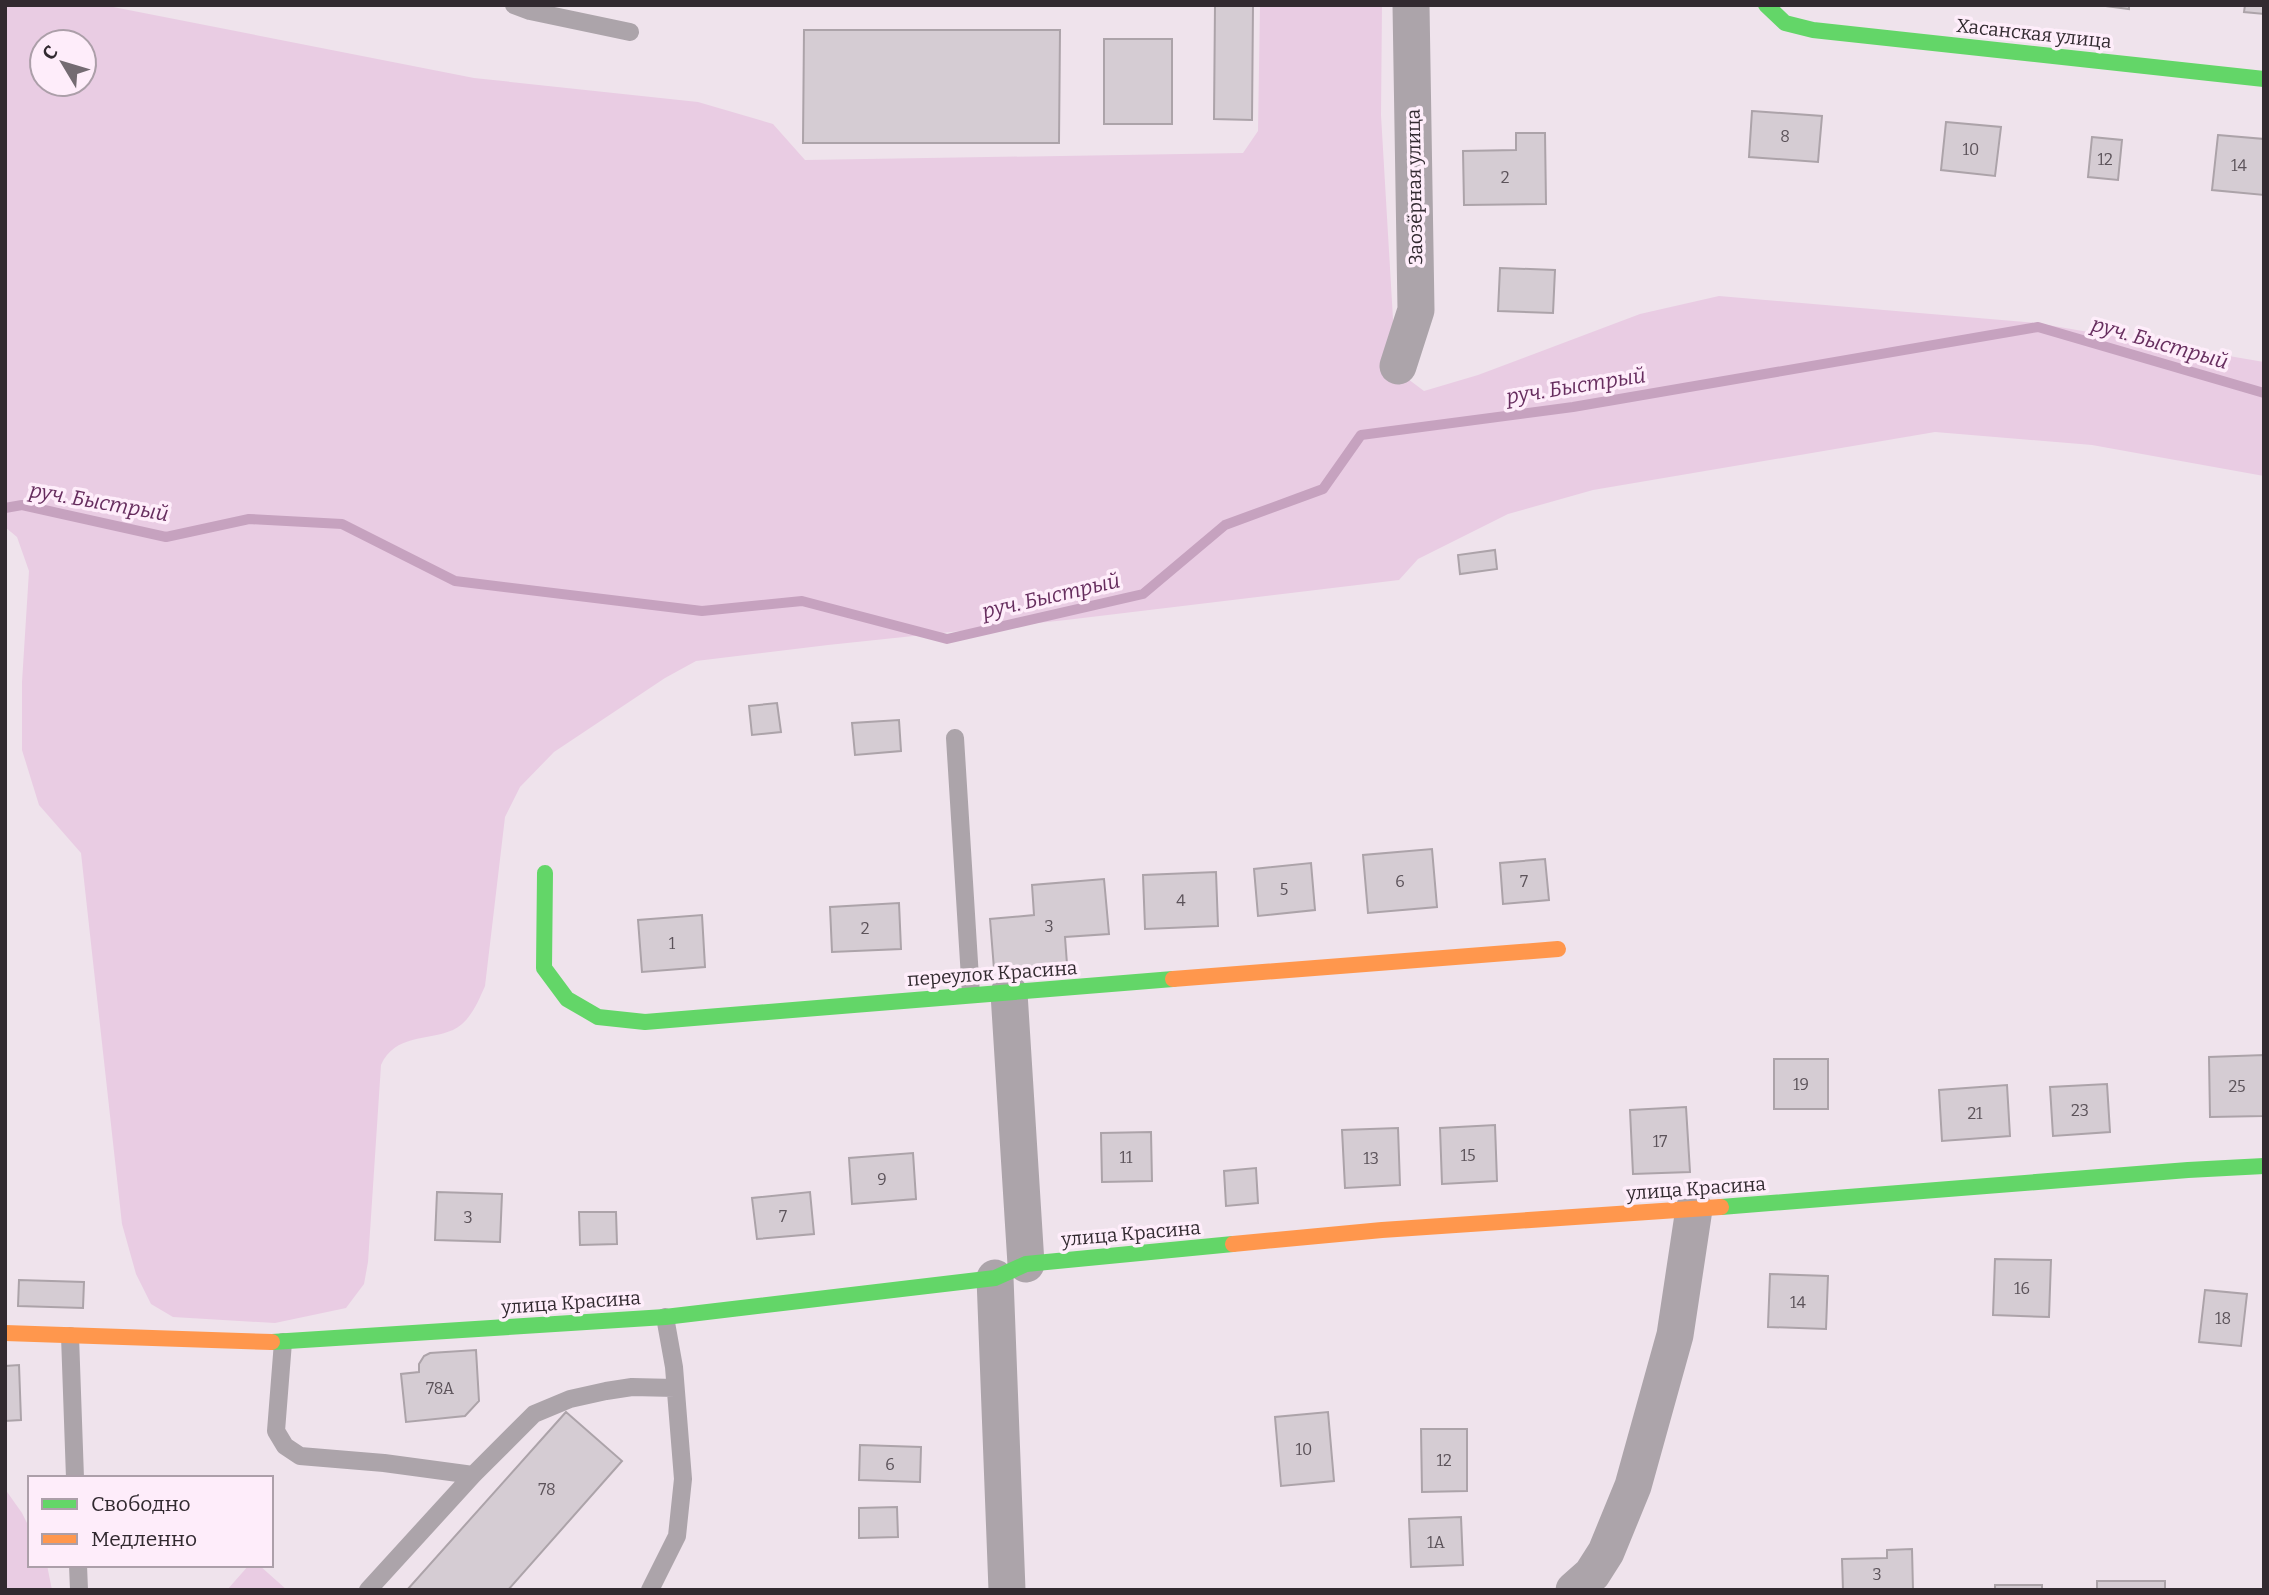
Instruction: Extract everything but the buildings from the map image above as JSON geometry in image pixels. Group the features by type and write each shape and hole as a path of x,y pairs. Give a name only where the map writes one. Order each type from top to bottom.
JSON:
{"street":[{"name":"Заозёрная улица","path":"1398,366 1416,310 1411,5"},
{"name":"Хасанская улица","path":"1766,5 1785,23 1813,30 2264,79"},
{"name":"переулок Красина","path":"545,873 544,968 567,999 598,1017 646,1022 1558,949"},
{"path":"1007,1590 1009,993"},
{"name":"улица Красина","path":"5,1333 283,1342 665,1317 1010,1271 1382,1230 2264,1166"},
{"path":"1574,1590 1592,1574 1606,1552 1633,1486 1675,1335 1694,1209"}],"lane":[{"path":"514,5 530,11 631,32"},
{"path":"955,738 971,994"},
{"path":"650,1590 677,1536 683,1479 674,1367 665,1317"},
{"path":"70,1336 75,1476"},
{"path":"283,1342 276,1431 285,1446 292,1451 300,1456 384,1463 473,1475"},
{"path":"368,1590 473,1475 534,1414 570,1399 606,1391 632,1387 675,1388"},
{"path":"78,1567 79,1590"}],"shaded area":[{"path":"5,5 103,5 474,78 698,102 773,124 805,160 1243,153 1258,131 1260,5 1382,5 1381,115 1396,370 1424,391 1478,375 1640,314 1719,296 2036,323 2264,362 2264,476 2092,445 1935,432 1593,490 1508,514 1418,559 1399,580 696,661 665,678 554,752 520,787 505,817 485,986 476,1005 469,1017 453,1030 403,1043 387,1055 381,1065 368,1262 364,1284 346,1308 275,1323 173,1317 151,1304 136,1274 122,1224 81,853 39,805 22,750 22,682 29,571 17,537 5,527"},
{"path":"5,1489 28,1525 28,1567 47,1567 52,1590 5,1590"},
{"path":"247,1567 261,1567 287,1590 227,1590"}],"waterway":[{"name":"руч. Быстрый","path":"5,508 22,505 166,537 249,519 342,524 455,581 702,611 802,601 947,639 1143,594 1225,525 1323,489 1361,435 1573,407 2038,327 2264,393"}],"traffic: fast":[{"path":"1766,5 1785,23 1813,30 2264,79"},
{"path":"545,873 544,968 567,999 598,1017 645,1022 1173,979"},
{"path":"1721,1207 2264,1166"},
{"path":"272,1342 665,1317 995,1278 1026,1264 1233,1244"}],"traffic: slow":[{"path":"1173,979 1558,949"},
{"path":"1233,1244 1382,1230 1721,1207"},
{"path":"5,1333 272,1342"}]}
